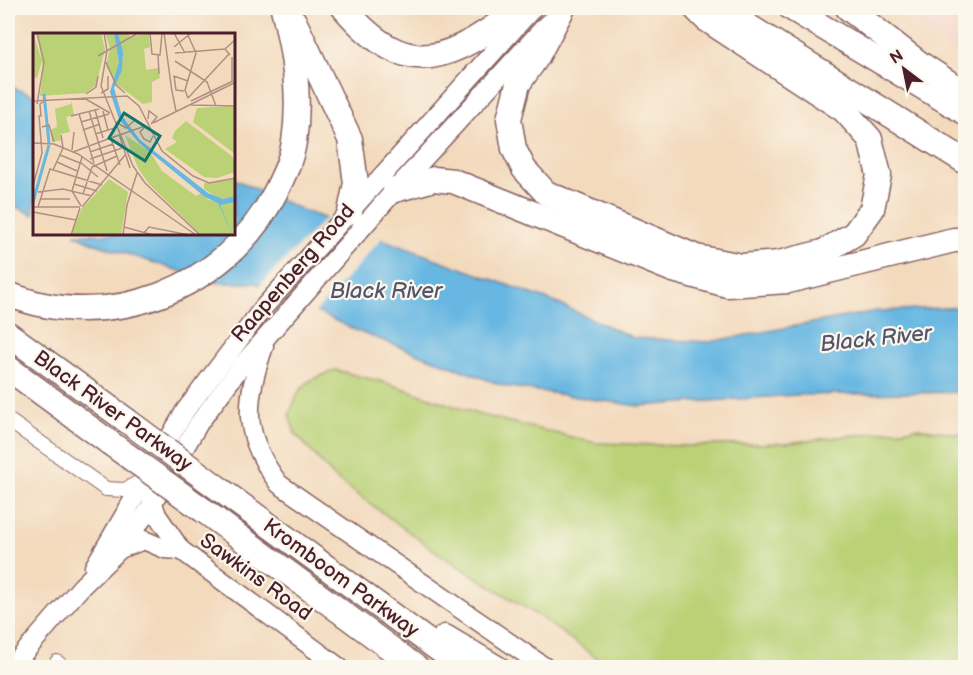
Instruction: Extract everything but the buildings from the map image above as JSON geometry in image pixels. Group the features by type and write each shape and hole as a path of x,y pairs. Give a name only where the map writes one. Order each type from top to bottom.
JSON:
{"highway":[{"path":"8,294 25,301 89,309 141,303 174,290 217,265 243,241 264,214 287,170 294,144 298,90 284,8"},
{"path":"284,8 298,26 350,139 356,183 354,218"},
{"path":"344,8 361,28 393,51 439,57 466,45 520,8"},
{"path":"563,8 537,57 518,84 509,119 514,149 524,169 546,193 696,257 742,266 779,263 823,252 854,234 872,209 879,175 870,139 844,110 706,19 695,8"},
{"path":"719,8 966,162"},
{"path":"791,8 966,113"},
{"path":"848,8 919,63 966,94"},
{"path":"395,190 434,179 453,181 673,270 727,285 788,281 954,240 966,240"},
{"name":"Black River Parkway","path":"8,334 218,488"},
{"name":"Black River Parkway","path":"8,368 203,510"},
{"name":"Kromboom Parkway","path":"218,488 464,668"},
{"name":"Kromboom Parkway","path":"203,510 417,668"},
{"path":"314,558 497,668"}],"main road":[{"name":"Raapenberg Road","path":"82,586 175,426 203,385 273,297 354,218 532,8"},
{"name":"Raapenberg Road","path":"11,668 82,586 120,549 218,395 291,309 354,218 395,190 563,8"},
{"path":"267,336 252,385 249,420 254,443 263,463 279,484 546,668"},
{"name":"Sawkins Road","path":"145,479 157,515 181,550 340,668"},
{"path":"120,549 144,540 165,549 181,550"}],"street":[{"path":"8,420 106,489 125,490 145,479"}],"shaded area":[{"path":"899,8 965,8 965,59 945,48"}],"green space":[{"path":"335,370 387,383 477,414 596,443 685,446 786,443 917,428 965,435 965,667 610,667 537,615 439,554 335,478 295,433 289,415 298,393 309,381"}],"water":[{"path":"8,86 33,95 33,215 8,203"},
{"name":"Black River","path":"236,180 302,210 554,302 634,338 709,342 877,311 965,307 965,392 797,395 638,406 504,386 355,330 256,283 217,283 96,244 78,236 236,236"}],"pier":[{"path":"328,216 384,236 314,314 258,287"}]}
